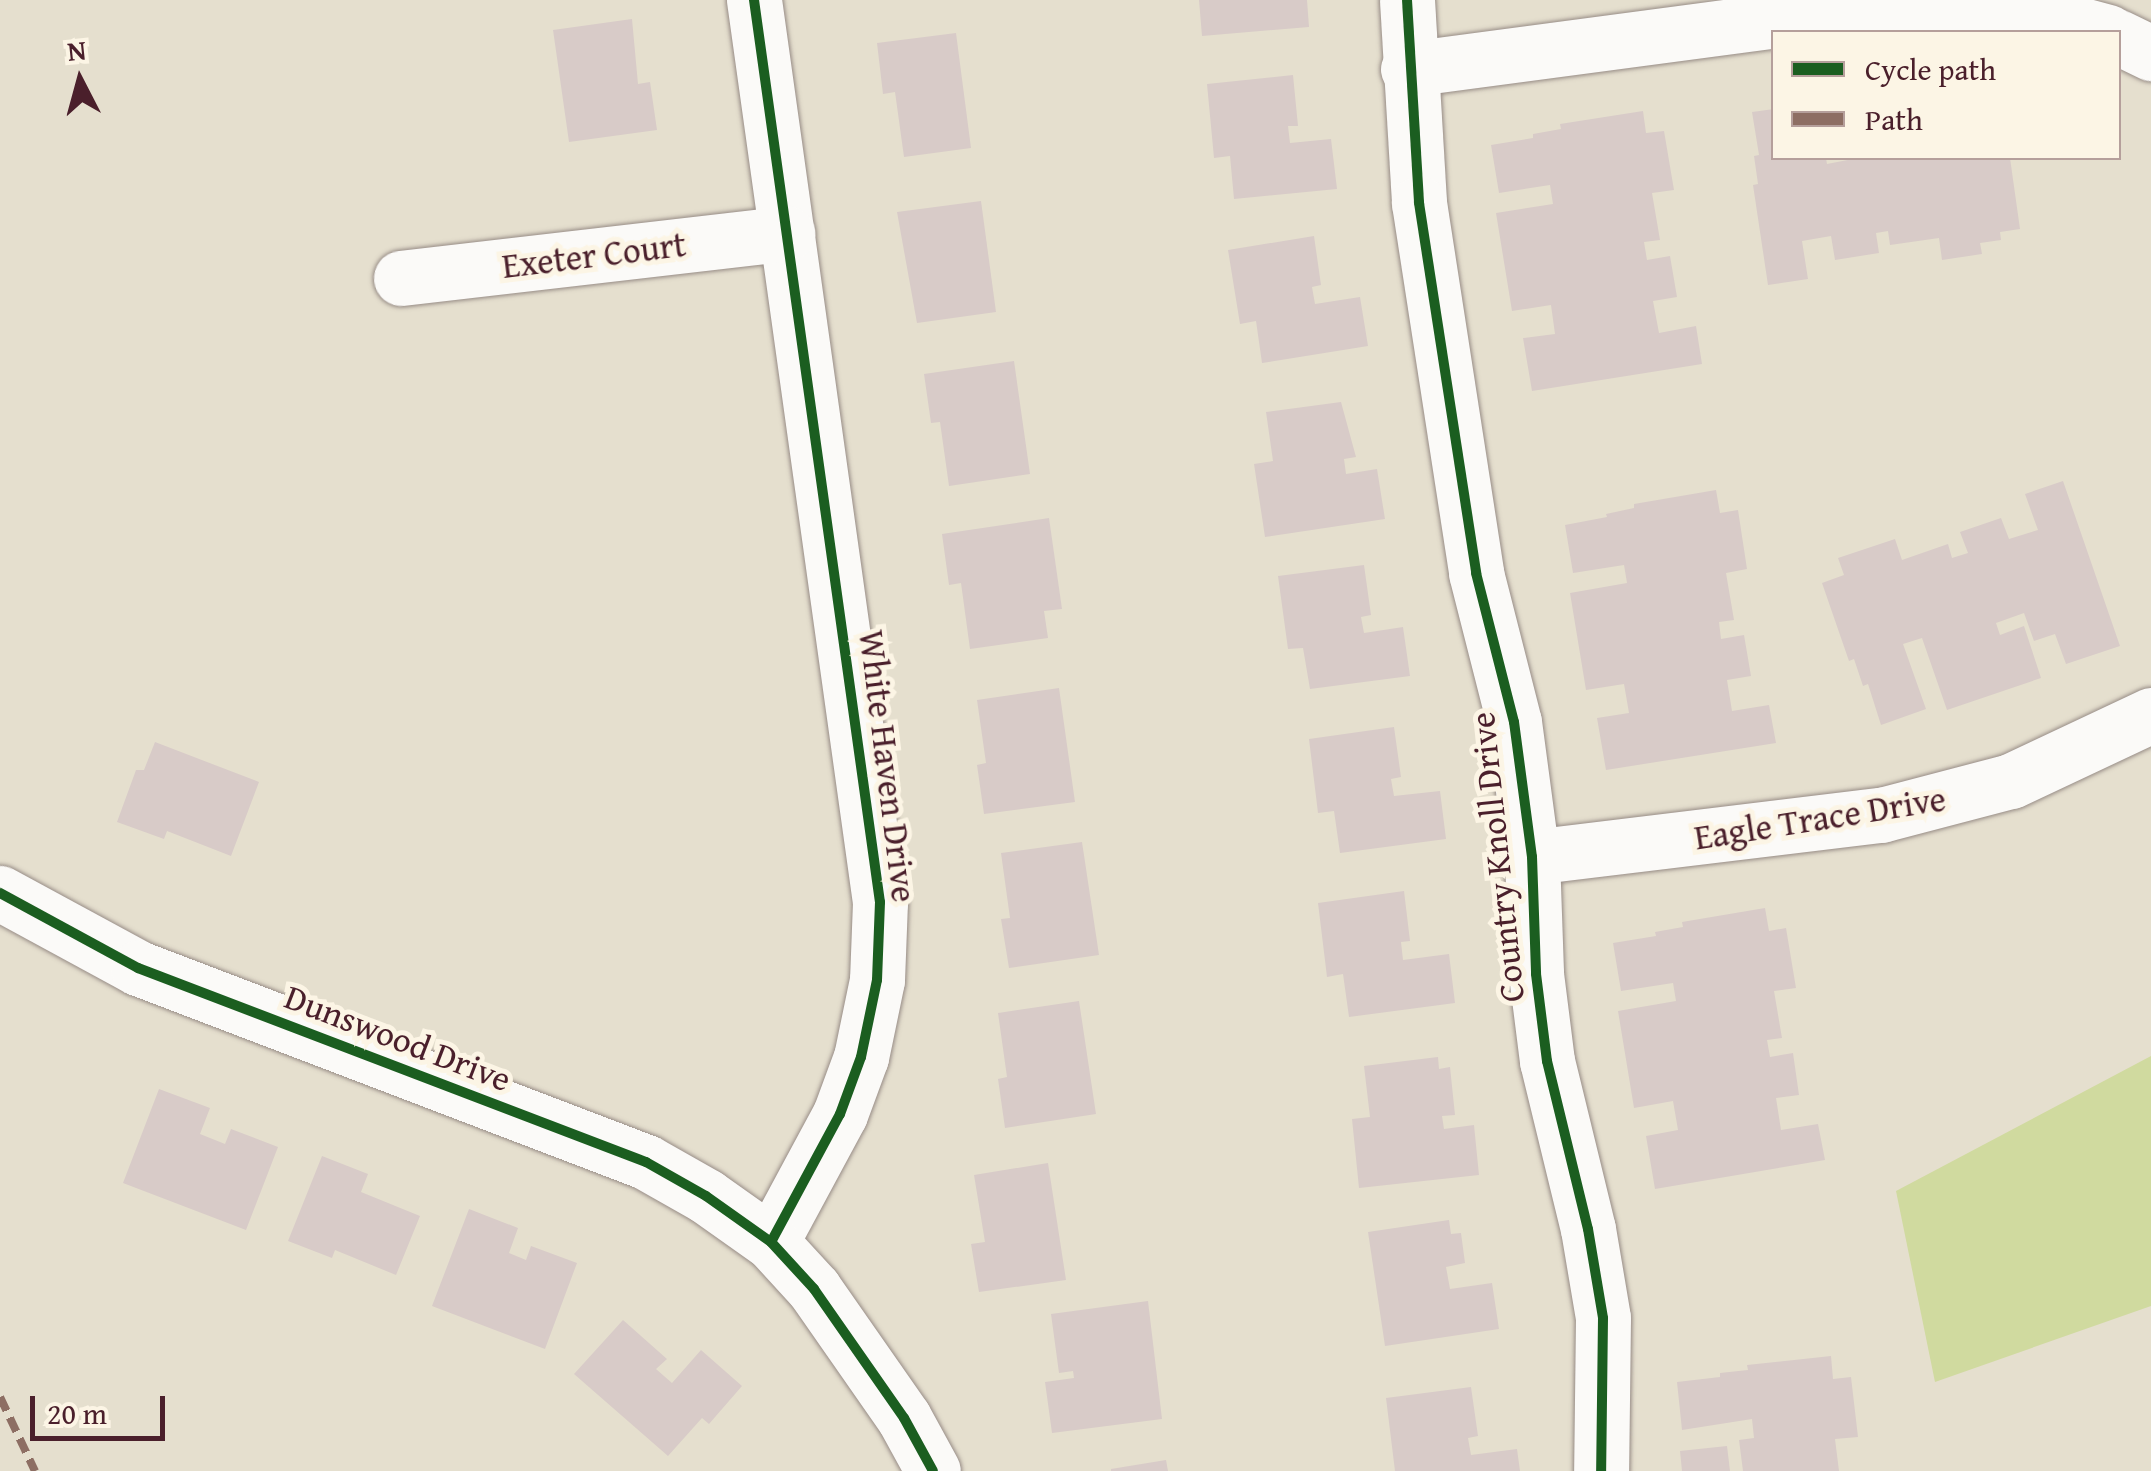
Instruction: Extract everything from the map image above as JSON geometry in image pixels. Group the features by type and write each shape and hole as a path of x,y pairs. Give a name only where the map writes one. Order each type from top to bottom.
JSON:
{"street":[{"name":"White Haven Drive","path":"754,0 876,864 881,942 878,980 856,1071 840,1114 772,1242"},
{"name":"Country Knoll Drive","path":"1406,0 1419,202 1473,555 1514,722 1532,857 1536,974 1546,1061 1588,1229 1603,1318 1602,1471"},
{"path":"1408,69 1905,3 1961,3 2034,12 2101,30"},
{"path":"2121,39 2151,53"},
{"name":"Exeter Court","path":"401,278 787,233"},
{"name":"Eagle Trace Drive","path":"1532,857 1881,816 2011,780 2151,716"},
{"name":"Dunswood Drive","path":"0,893 138,968 646,1162 772,1242"},
{"path":"772,1242 839,1323 904,1418 933,1471"}],"green space":[{"path":"2151,1056 2151,1306 1935,1382 1896,1191"}],"building":[{"path":"1199,0 1307,0 1309,27 1202,36"},
{"path":"632,19 638,84 650,82 657,130 569,142 553,30"},
{"path":"956,33 971,148 904,157 895,92 883,94 877,43"},
{"path":"1293,75 1298,126 1288,126 1290,143 1331,139 1337,189 1234,199 1230,156 1214,158 1207,84"},
{"path":"1771,109 1771,160 1826,160 1827,164 1848,160 2010,160 2020,229 2000,232 2001,240 1980,243 1982,254 1942,260 1939,238 1890,245 1888,231 1876,233 1879,253 1835,260 1831,236 1802,241 1808,279 1768,285 1753,185 1758,184 1754,156 1759,155 1752,112"},
{"path":"1643,111 1646,133 1664,131 1674,190 1652,193 1660,240 1644,242 1647,260 1670,256 1677,297 1653,301 1659,333 1696,326 1702,364 1532,391 1523,338 1555,334 1551,305 1512,311 1496,213 1553,204 1550,185 1499,193 1491,145 1533,138 1533,134 1561,129 1560,124"},
{"path":"981,201 996,312 917,323 897,212"},
{"path":"1314,236 1321,285 1312,287 1315,304 1360,297 1368,346 1262,363 1256,321 1240,324 1228,250"},
{"path":"1014,361 1030,474 949,486 940,422 931,423 924,374"},
{"path":"1341,402 1356,457 1344,459 1346,474 1377,469 1385,519 1265,537 1254,464 1273,461 1266,412"},
{"path":"2063,481 2120,646 2066,664 2055,634 2034,641 2024,613 1996,623 2000,635 2024,626 2041,678 1947,710 1922,638 1903,644 1926,709 1881,725 1868,684 1863,686 1854,659 1849,661 1822,583 1844,575 1838,558 1895,539 1902,560 1948,544 1952,558 1968,553 1960,532 2001,518 2009,539 2038,530 2025,494"},
{"path":"1716,490 1720,513 1738,510 1747,569 1726,573 1734,620 1719,622 1721,639 1744,635 1751,676 1727,680 1732,711 1769,705 1776,743 1606,770 1597,718 1629,713 1624,684 1586,690 1570,593 1627,583 1624,565 1573,573 1565,525 1607,517 1606,514 1634,508 1634,504"},
{"path":"1049,518 1062,609 1044,611 1048,638 970,649 961,583 949,585 942,534"},
{"path":"1364,565 1371,615 1361,617 1364,633 1403,627 1410,676 1310,689 1303,648 1288,649 1278,576"},
{"path":"1059,688 1075,802 984,814 977,765 986,763 977,700"},
{"path":"1394,727 1401,777 1391,779 1394,796 1440,791 1446,839 1340,853 1334,811 1318,813 1309,739"},
{"path":"155,742 259,782 231,856 167,831 164,839 117,822 136,770 144,770"},
{"path":"1082,842 1099,955 1009,968 1001,919 1010,918 1001,853"},
{"path":"1404,891 1410,941 1401,942 1403,960 1449,954 1455,1003 1349,1017 1343,974 1327,977 1318,903"},
{"path":"1765,908 1769,931 1786,928 1796,988 1774,991 1782,1038 1767,1040 1770,1057 1793,1053 1799,1095 1776,1098 1781,1130 1818,1124 1825,1160 1655,1189 1646,1136 1678,1130 1673,1101 1634,1108 1618,1011 1676,1001 1673,983 1621,991 1613,943 1656,936 1655,932 1683,927 1682,922"},
{"path":"1079,1001 1096,1114 1005,1128 998,1079 1007,1077 998,1013"},
{"path":"1438,1057 1439,1069 1450,1067 1455,1115 1442,1116 1444,1129 1474,1125 1479,1175 1359,1188 1352,1119 1370,1117 1364,1066"},
{"path":"159,1089 210,1108 200,1134 225,1144 231,1129 278,1147 246,1230 123,1183"},
{"path":"322,1156 368,1174 361,1192 420,1216 396,1275 335,1250 332,1258 288,1241"},
{"path":"1048,1163 1066,1280 979,1292 971,1244 985,1242 974,1175"},
{"path":"469,1209 518,1228 509,1253 526,1260 531,1246 577,1263 545,1349 432,1306"},
{"path":"1449,1220 1451,1234 1461,1233 1465,1263 1446,1267 1450,1289 1492,1283 1499,1329 1385,1346 1368,1232"},
{"path":"1148,1301 1162,1419 1052,1433 1045,1382 1074,1378 1073,1371 1059,1373 1051,1314"},
{"path":"623,1320 667,1359 656,1369 672,1383 701,1350 742,1386 709,1424 702,1418 668,1456 574,1374"},
{"path":"1831,1356 1833,1379 1851,1377 1858,1437 1835,1439 1839,1471 1743,1471 1739,1440 1754,1438 1752,1419 1682,1430 1677,1382 1720,1377 1720,1373 1748,1370 1747,1365"},
{"path":"1471,1387 1478,1436 1468,1438 1471,1455 1517,1449 1520,1471 1395,1471 1386,1398"},
{"path":"1727,1446 1730,1471 1682,1471 1680,1451"},
{"path":"1166,1460 1168,1471 1111,1471 1111,1469"}],"marked path":[{"path":"0,1397 35,1471"}],"cycle path":[{"path":"754,0 880,902 877,980 861,1057 840,1114 771,1242"},
{"path":"1407,0 1419,203 1476,573 1514,722 1532,857 1536,974 1547,1061 1588,1229 1603,1318 1601,1471"},
{"path":"0,893 138,968 646,1162 706,1196 771,1242 814,1289 904,1418 933,1471"}]}
